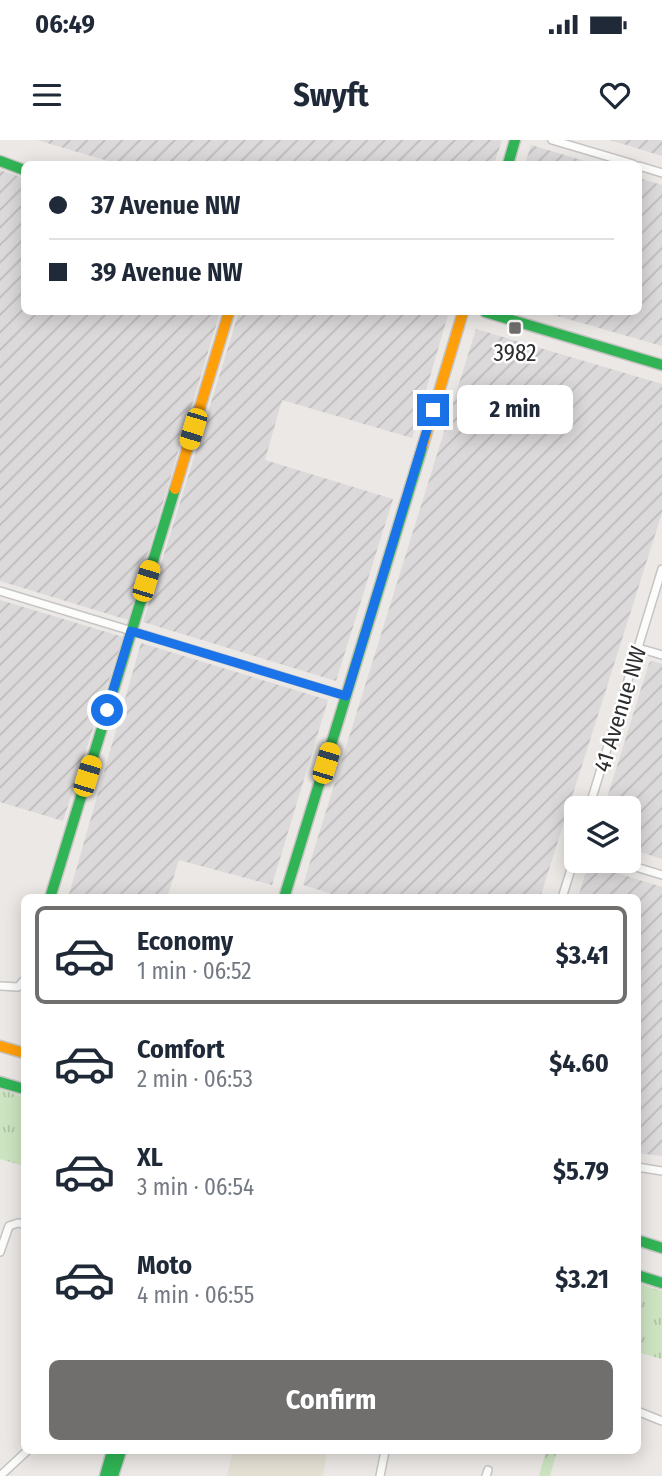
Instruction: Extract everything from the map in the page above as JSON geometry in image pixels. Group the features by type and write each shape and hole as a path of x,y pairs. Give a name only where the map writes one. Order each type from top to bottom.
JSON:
{"street":[{"path":"509,161 515,140"},
{"path":"552,140 623,161"},
{"path":"0,161 21,169"},
{"path":"642,167 662,173"},
{"path":"51,894 228,315"},
{"path":"285,894 462,315"},
{"path":"495,315 662,365"},
{"name":"41 Avenue NW","path":"593,796 662,569"},
{"path":"0,591 346,696"},
{"path":"638,648 662,655"},
{"path":"641,869 662,875"},
{"path":"563,894 570,873"},
{"path":"0,986 18,988 21,984"},
{"path":"0,1046 21,1053"},
{"path":"0,1082 21,1088"},
{"path":"641,1168 662,1171"},
{"path":"0,1252 9,1226 21,1224"},
{"path":"641,1241 662,1248"},
{"path":"641,1276 662,1283"},
{"path":"641,1413 662,1421"},
{"path":"1,1476 24,1454"},
{"path":"105,1476 110,1454"},
{"path":"113,1476 120,1454"},
{"path":"380,1476 384,1454"}],"shaded area":[{"path":"37,140 502,140 495,161 108,161"},
{"path":"610,140 662,140 662,156"},
{"path":"531,145 585,161 526,161"},
{"path":"0,170 21,177 21,315 219,315 128,620 0,581"},
{"path":"642,179 662,185 662,346 554,315 642,315"},
{"path":"238,315 448,315 412,438 282,400 265,460 393,499 336,681 143,622"},
{"path":"476,329 662,384 662,513 572,796 564,796 564,822 541,894 332,894 303,885"},
{"path":"0,600 123,637 63,821 0,802"},
{"path":"141,643 328,700 272,885 179,860 168,894 69,894"},
{"path":"652,661 662,664 662,859 641,852 641,796 608,796 649,663"},
{"path":"585,873 617,873 662,887 662,1156 641,1153 641,894 579,894"},
{"path":"232,1454 327,1454 323,1476 227,1476"}],"green space":[{"path":"0,1089 21,1096 21,1165 0,1159"},
{"path":"641,1284 662,1291 662,1359 641,1353"},
{"path":"545,1454 556,1454 550,1476 539,1476"}],"traffic: fast":[{"path":"509,161 515,140"},
{"path":"0,161 21,169"},
{"path":"495,315 662,365"},
{"path":"285,894 423,445"},
{"path":"51,894 175,489"},
{"path":"0,1082 21,1088"},
{"path":"641,1241 662,1248"},
{"path":"641,1276 662,1283"},
{"path":"105,1476 111,1454"},
{"path":"113,1476 120,1454"}],"traffic: slow":[{"path":"175,489 228,315"},
{"path":"423,445 462,315"},
{"path":"0,1046 21,1052"}],"place":[{"name":"3982","path":"515,328"}],"route":[{"path":"107,710 131,631 346,696 433,410"}]}
